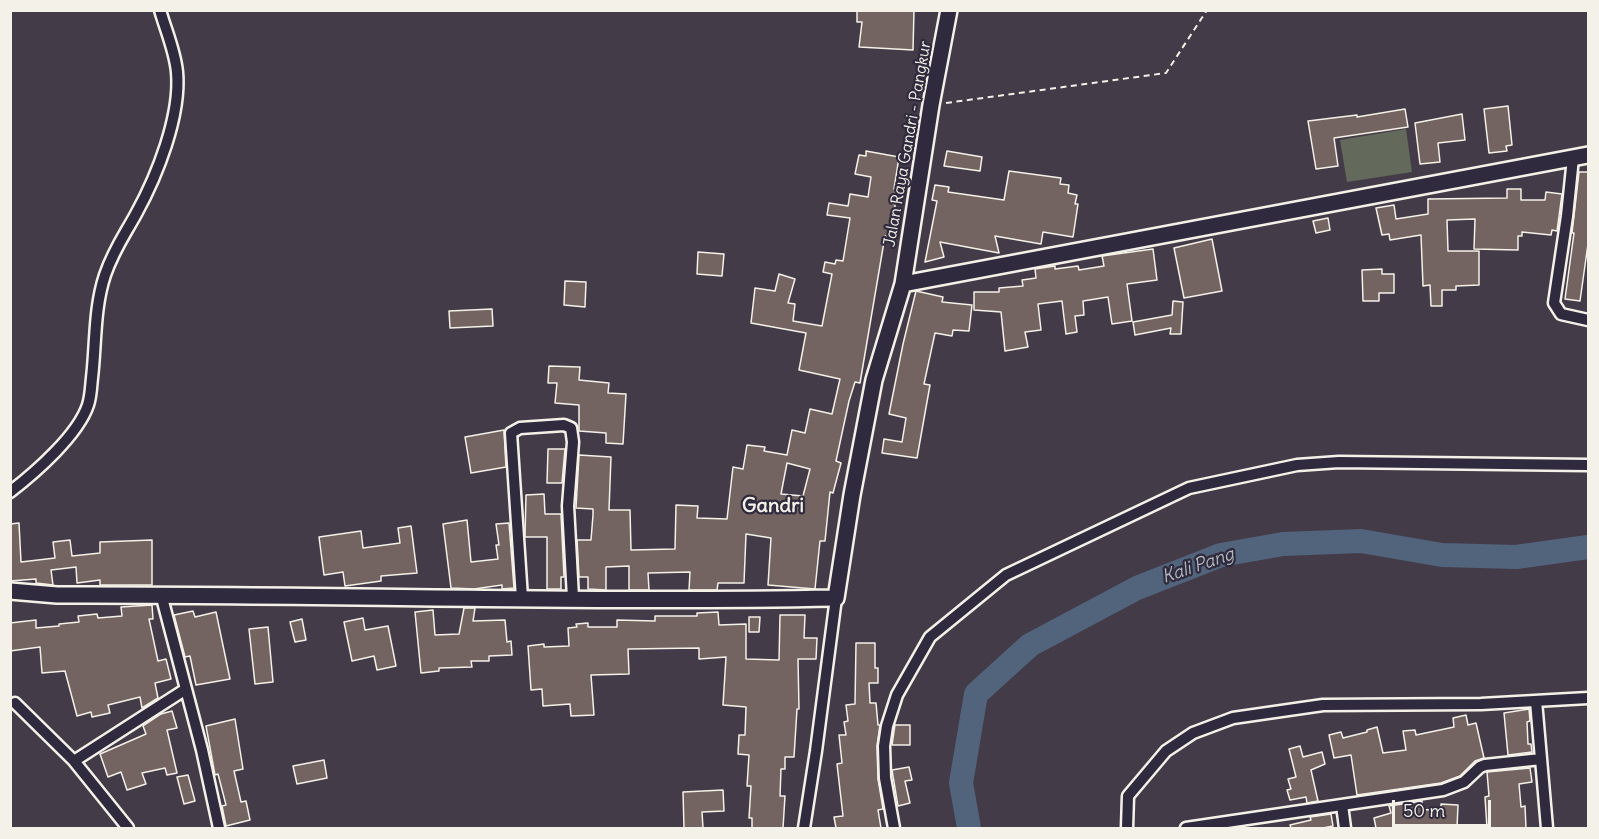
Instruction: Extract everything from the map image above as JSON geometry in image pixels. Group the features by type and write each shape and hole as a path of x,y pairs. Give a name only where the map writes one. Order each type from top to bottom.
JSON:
{"street":[{"path":"10,492 26,480 73,433 82,420 89,403 96,313 104,277 115,248 136,214 157,169 171,124 177,91 174,52 160,10"},
{"name":"Jalan Raya Gandri - Pangkur","path":"836,598 852,495 874,380 903,284 931,105 949,10"},
{"path":"903,284 1588,155"},
{"path":"1573,158 1554,303 1561,314 1588,320"},
{"path":"522,598 511,433 519,428 564,425 570,428 573,442 568,506 573,598"},
{"path":"894,828 885,778 884,746 887,726 897,695 930,637 1006,575 1189,488 1297,465 1339,462 1588,465"},
{"path":"10,591 57,595 161,594 680,601 836,598 804,828"},
{"path":"161,594 202,750 219,828"},
{"path":"74,761 186,689"},
{"path":"1127,828 1128,795 1166,751 1192,733 1233,718 1323,705 1481,704 1588,698"},
{"path":"1536,701 1547,828"},
{"path":"15,703 74,761 128,828"},
{"path":"1186,828 1443,790 1464,782 1485,765 1541,759"},
{"path":"1342,805 1345,828"}],"path":[{"path":"931,105 1167,73 1207,10"}],"green space":[{"path":"1406,129 1412,172 1347,182 1340,140"}],"building":[{"path":"857,10 914,10 913,50 859,47 862,22 857,22"},
{"path":"1508,106 1512,145 1506,146 1507,151 1489,153 1484,109"},
{"path":"1405,109 1408,127 1334,138 1338,166 1316,169 1308,121 1357,115 1357,117"},
{"path":"1462,114 1465,140 1438,143 1440,162 1420,164 1415,123"},
{"path":"866,151 899,157 894,189 895,213 891,236 885,236 860,383 855,382 849,401 836,461 841,463 833,493 830,492 825,541 820,541 815,589 768,585 771,538 746,534 744,583 718,583 717,590 689,590 690,572 648,573 649,590 629,590 629,566 606,567 606,590 588,589 588,577 579,577 577,540 591,540 593,509 576,508 579,455 611,457 609,510 630,510 631,550 675,549 676,505 698,506 697,518 727,519 733,467 743,469 747,445 765,447 764,451 787,455 792,430 805,433 810,409 832,414 840,379 799,370 806,333 751,323 755,288 775,291 779,274 795,279 788,303 795,304 793,321 822,326 832,274 823,272 825,262 835,264 836,260 843,261 850,218 827,215 829,203 848,206 850,194 868,197 871,177 855,174 859,155 866,156","holes":["787,463 810,469 803,496 781,494"]},
{"path":"947,151 982,157 980,171 944,166"},
{"path":"1009,171 1061,178 1060,184 1069,185 1068,193 1077,195 1075,204 1078,204 1073,237 1043,232 1041,244 995,236 999,253 940,242 944,257 925,262 937,201 932,200 935,185 949,187 948,192 1004,200"},
{"path":"1579,172 1588,172 1588,244 1580,301 1565,299"},
{"path":"1507,189 1521,189 1521,200 1545,200 1546,192 1562,194 1557,231 1552,230 1551,235 1522,232 1522,236 1518,236 1518,250 1474,249 1475,219 1447,220 1448,251 1479,251 1479,285 1456,286 1456,290 1442,290 1442,306 1431,306 1430,285 1423,286 1421,235 1390,240 1389,234 1382,235 1376,208 1394,205 1396,219 1428,214 1428,199 1507,198"},
{"path":"1328,218 1330,230 1316,233 1313,221"},
{"path":"1212,239 1222,291 1184,298 1174,248"},
{"path":"1153,249 1157,280 1127,284 1132,321 1112,324 1108,297 1083,301 1084,315 1075,316 1077,332 1066,334 1062,301 1038,304 1041,330 1025,332 1028,347 1005,351 1001,312 974,310 974,292 999,292 999,288 1023,286 1022,280 1036,278 1035,269 1078,266 1079,270 1104,266 1102,256"},
{"path":"698,252 724,254 722,276 697,274"},
{"path":"1382,269 1382,274 1394,274 1394,293 1379,293 1379,301 1363,301 1362,270"},
{"path":"565,281 586,282 585,307 564,305"},
{"path":"916,291 943,297 942,302 972,305 969,331 953,330 952,336 935,333 924,384 930,385 917,458 882,453 884,439 902,442 906,418 889,414"},
{"path":"1173,301 1183,302 1181,334 1170,334 1171,328 1135,335 1133,322 1172,315"},
{"path":"492,309 493,326 450,328 449,311"},
{"path":"549,366 580,367 579,380 609,383 608,393 626,394 623,444 606,443 606,433 579,431 579,405 555,403 557,383 548,383"},
{"path":"504,430 506,467 471,473 465,437"},
{"path":"548,449 565,449 562,483 547,483"},
{"path":"544,494 545,514 561,514 564,577 561,577 561,589 547,589 547,537 525,537 526,495"},
{"path":"467,520 471,562 498,559 496,524 509,523 514,588 502,589 502,585 474,589 451,588 443,524"},
{"path":"19,523 21,562 55,558 53,542 70,540 72,556 100,553 100,542 152,540 152,585 100,585 100,580 77,583 76,567 51,570 53,585 36,583 36,579 10,581 10,524"},
{"path":"411,526 417,573 381,576 381,581 345,586 343,572 324,575 319,537 361,531 363,548 400,543 398,528"},
{"path":"152,605 153,619 149,619 158,661 166,659 171,679 155,683 158,698 142,708 140,697 108,705 110,713 92,717 91,712 77,716 65,671 42,673 40,647 10,651 10,623 36,620 36,628 59,626 59,624 79,622 78,616 97,614 98,618 122,616 121,607"},
{"path":"464,608 475,608 473,621 505,620 507,642 511,641 512,655 489,656 489,661 471,661 472,667 439,668 439,671 421,673 415,612 433,610 435,635 459,634"},
{"path":"193,611 195,617 216,612 230,679 196,685 190,656 185,657 174,615"},
{"path":"718,612 719,625 746,624 746,659 779,660 780,615 805,615 804,638 817,638 816,659 798,659 799,709 797,709 794,757 785,757 785,769 781,769 780,796 785,796 783,828 752,828 752,818 749,818 751,786 747,786 749,755 738,754 739,735 745,735 746,707 723,705 726,657 699,659 699,648 628,649 629,674 591,675 594,715 571,716 570,704 543,706 542,689 531,690 528,646 544,644 544,647 569,646 568,628 577,627 576,624 588,623 588,627 617,627 617,620 655,621 655,616 697,616 697,613"},
{"path":"749,617 760,617 759,632 749,632"},
{"path":"363,618 365,630 388,626 396,666 377,670 374,656 352,661 344,622"},
{"path":"302,619 306,640 295,642 290,622"},
{"path":"268,627 273,682 255,684 249,629"},
{"path":"856,643 875,643 875,668 878,668 878,683 869,683 870,703 876,703 878,725 880,725 877,746 878,779 883,809 878,810 881,828 836,828 834,817 843,816 837,764 842,763 839,735 846,735 844,722 848,721 846,705 855,704"},
{"path":"1529,709 1528,744 1531,744 1532,752 1508,755 1504,713"},
{"path":"172,711 177,728 167,730 177,773 167,775 165,768 142,773 146,784 127,790 121,772 108,777 100,754 146,734 143,726 161,714"},
{"path":"1466,715 1468,725 1476,723 1484,758 1475,761 1460,776 1441,783 1357,795 1351,755 1334,758 1329,735 1341,732 1343,738 1377,727 1383,753 1406,750 1403,731 1415,730 1416,735 1454,727 1453,718"},
{"path":"235,719 243,769 234,771 241,802 246,801 250,820 226,826 222,806 226,805 218,774 215,775 206,726"},
{"path":"895,725 910,725 910,745 892,745"},
{"path":"1300,746 1303,757 1322,752 1325,764 1311,770 1318,801 1307,803 1306,797 1290,800 1287,790 1291,789 1288,779 1296,777 1289,749"},
{"path":"324,760 327,778 297,784 293,766"},
{"path":"909,767 912,780 905,781 910,803 898,806 892,770"},
{"path":"1530,768 1532,782 1519,784 1521,807 1525,806 1526,828 1487,828 1485,797 1489,796 1487,772"},
{"path":"188,775 195,801 184,804 177,777"},
{"path":"723,790 724,811 702,812 703,828 684,828 683,792"},
{"path":"1422,801 1422,810 1441,809 1441,804 1458,805 1457,828 1376,828 1374,818 1391,813 1389,806"},
{"path":"1331,814 1333,826 1291,828 1290,825 1311,820 1310,817"}],"waterway":[{"name":"Kali Pang","path":"969,828 961,783 976,694 1030,645 1137,588 1221,555 1283,544 1361,541 1442,555 1516,557 1588,547"}],"district":[{"name":"Gandri","path":"773,506"}]}
